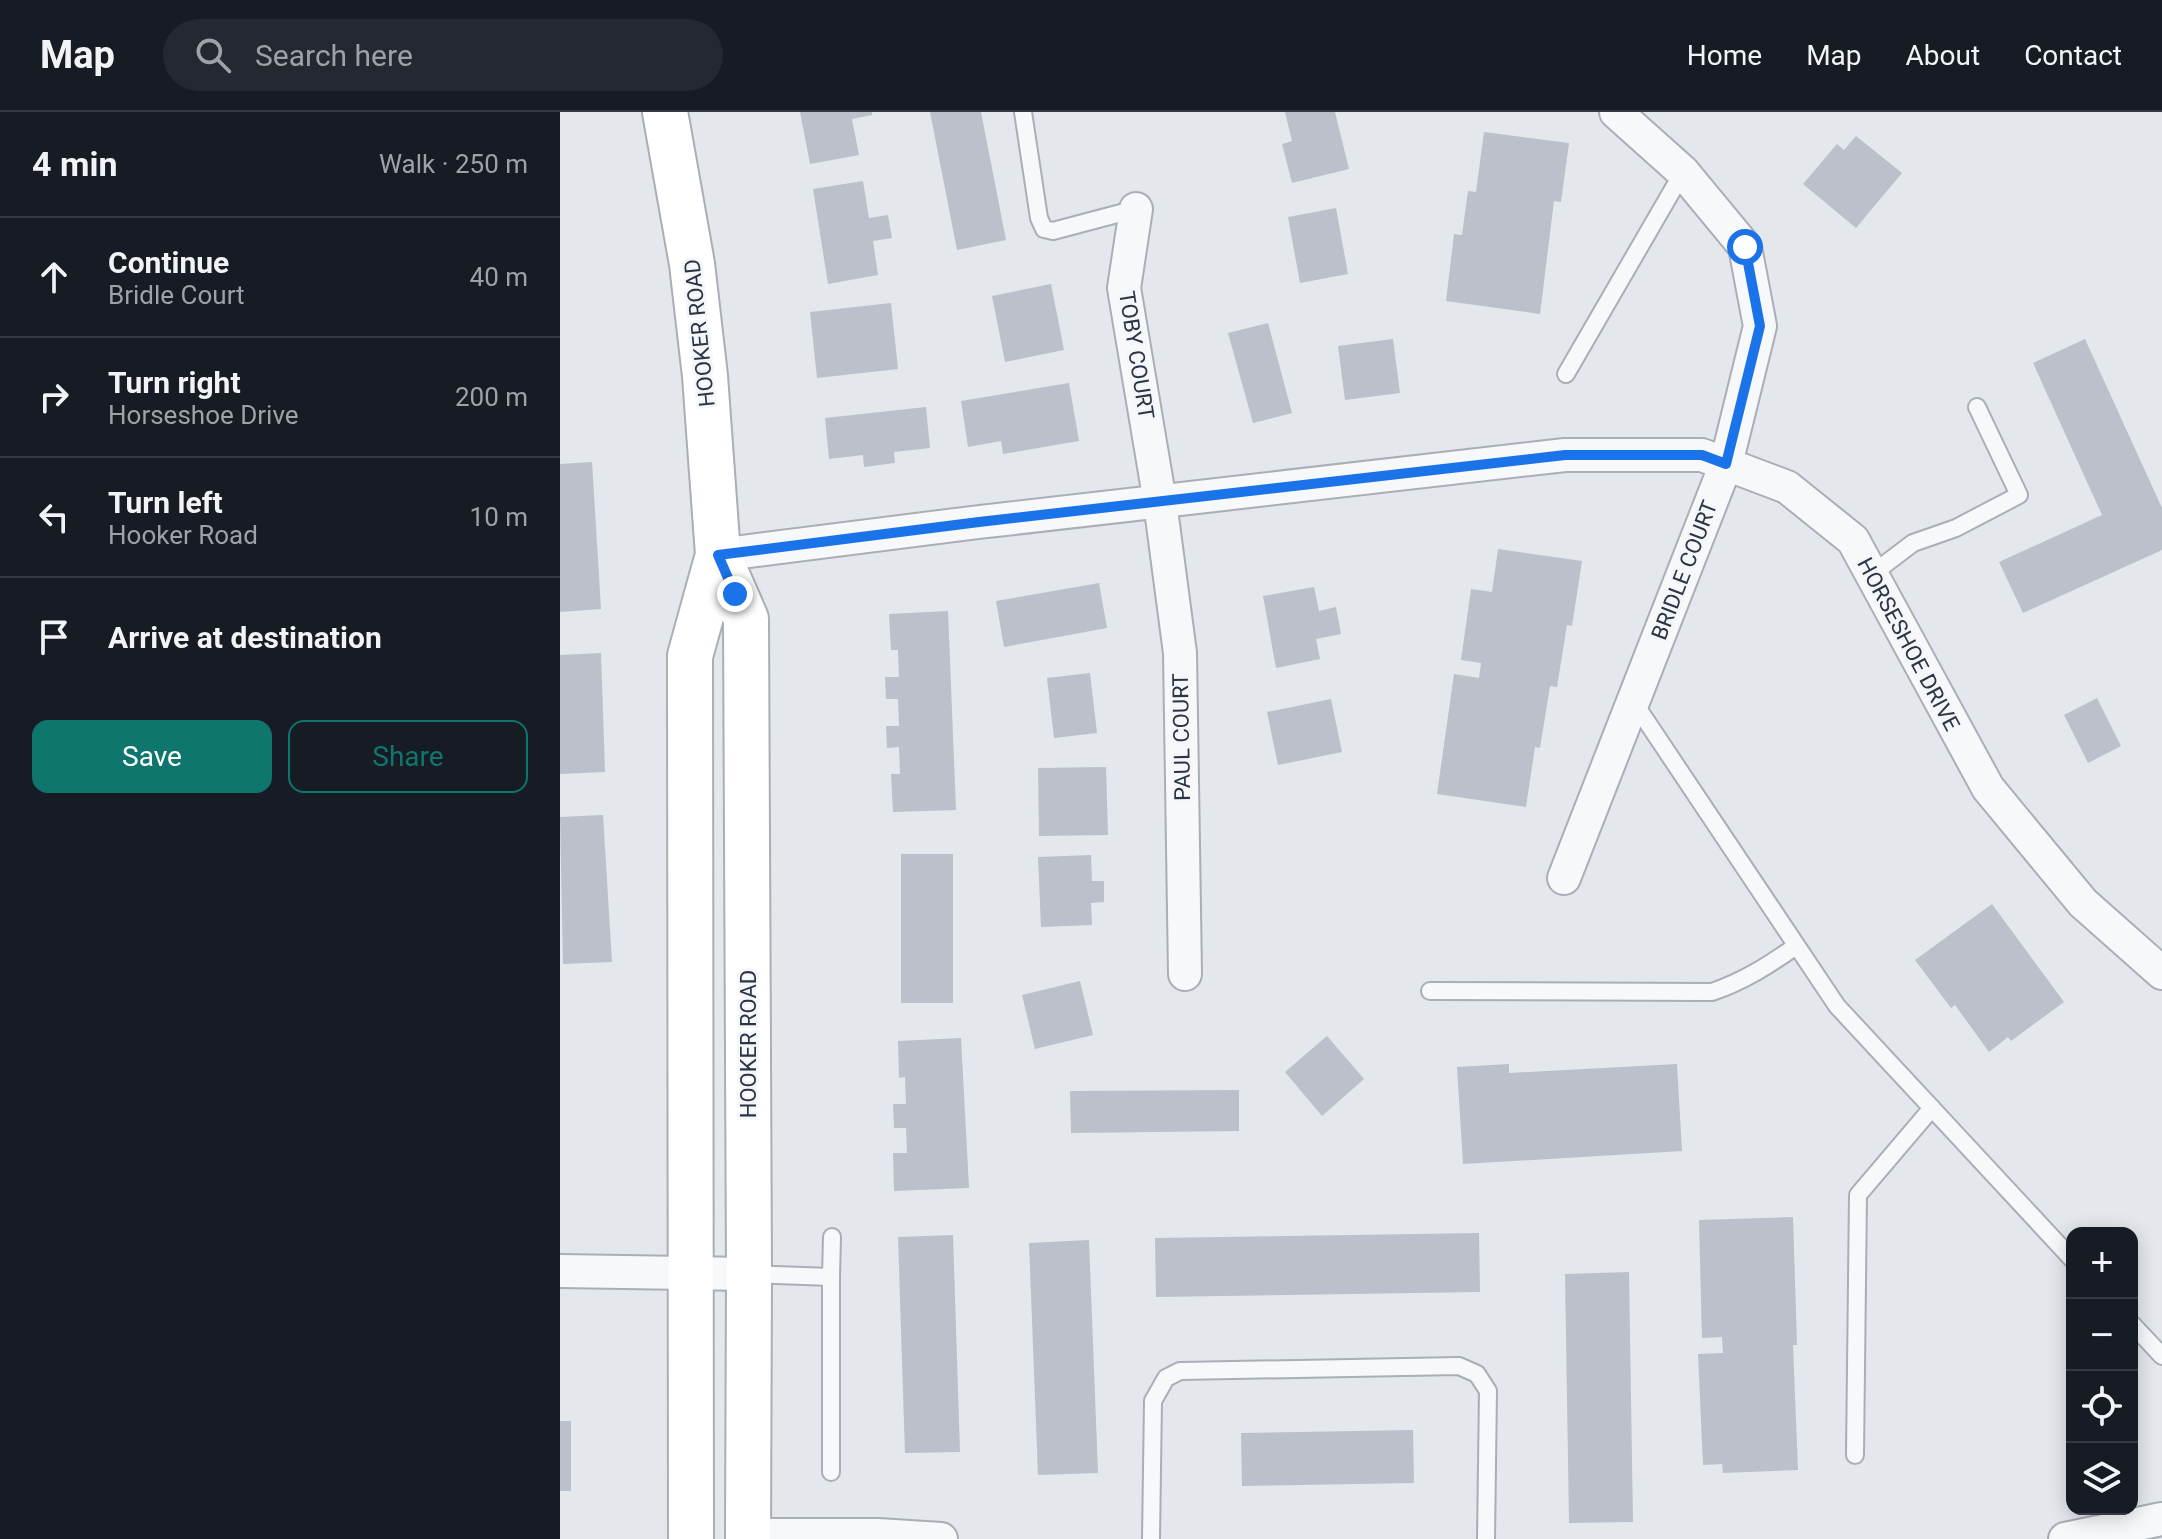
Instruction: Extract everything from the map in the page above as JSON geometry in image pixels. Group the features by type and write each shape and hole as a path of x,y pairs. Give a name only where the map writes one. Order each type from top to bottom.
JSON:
{"main road":[{"name":"HOOKER ROAD","path":"665,112 692,264 702,348 718,555 746,619 748,1537"},
{"name":"HOOKER ROAD","path":"691,1539 690,656 718,555"}],"street":[{"name":"BRIDLE COURT","path":"1564,878 1726,464 1760,326 1745,247 1683,172 1616,112"},
{"name":"TOBY COURT","path":"1136,209 1124,288 1160,502"},
{"name":"HORSESHOE DRIVE","path":"718,555 1565,455 1702,455 1787,487 1853,540 1988,788 2083,903 2162,973"},
{"name":"PAUL COURT","path":"1160,502 1180,653 1185,974"},
{"path":"560,1271 749,1274"},
{"path":"2065,1539 2162,1519"},
{"path":"748,1537 878,1535 941,1539"}],"lane":[{"path":"1023,112 1039,218 1044,229 1053,231 1136,209"},
{"path":"1566,374 1683,172"},
{"path":"1872,574 1913,543 1956,528 2019,495 1977,407"},
{"path":"1633,701 1837,1006 2066,1253"},
{"path":"1430,991 1712,992 1762,970 1796,946"},
{"path":"1855,1455 1858,1195 1932,1108"},
{"path":"831,1472 832,1237"},
{"path":"749,1274 831,1277"},
{"path":"2138,1330 2162,1356"},
{"path":"1151,1539 1153,1401 1166,1378 1180,1371 1459,1366 1477,1374 1488,1391 1486,1539"}],"building":[{"path":"800,112 872,112 872,115 852,119 859,155 810,164"},
{"path":"930,112 981,112 1006,240 957,250"},
{"path":"1285,112 1335,112 1349,169 1292,183 1282,144 1292,141"},
{"path":"1484,132 1569,143 1561,202 1554,201 1540,314 1446,301 1454,234 1462,235 1468,191 1476,192"},
{"path":"1856,136 1902,173 1856,228 1803,184 1837,144 1844,150"},
{"path":"863,181 869,218 888,215 892,238 873,241 878,275 828,284 813,189"},
{"path":"1336,208 1348,274 1300,283 1288,217"},
{"path":"1051,284 1064,350 1005,362 992,296"},
{"path":"891,303 898,369 817,378 810,312"},
{"path":"1268,323 1292,413 1253,423 1228,333"},
{"path":"1393,339 1400,393 1345,400 1338,346"},
{"path":"2085,339 2162,508 2162,550 2023,613 1999,562 2102,515 2033,363"},
{"path":"1069,383 1079,441 1003,454 1001,441 968,447 961,401"},
{"path":"926,407 930,448 894,452 895,463 864,467 863,455 829,459 825,418"},
{"path":"592,462 601,609 560,612 560,464"},
{"path":"1498,549 1582,561 1572,626 1567,625 1557,687 1550,686 1540,748 1535,747 1526,807 1437,794 1454,674 1479,678 1481,663 1461,660 1471,589 1492,592"},
{"path":"1099,583 1107,628 1004,647 996,601"},
{"path":"1314,587 1319,611 1336,607 1341,634 1316,639 1320,659 1276,668 1263,596"},
{"path":"948,611 956,810 893,812 891,774 900,774 899,747 887,748 886,726 899,726 898,699 886,699 885,677 899,677 898,650 891,650 889,614"},
{"path":"601,653 605,772 560,774 560,655"},
{"path":"1090,673 1097,733 1054,738 1047,678"},
{"path":"2097,698 2121,746 2088,763 2064,715"},
{"path":"1331,699 1342,752 1278,765 1267,712"},
{"path":"1106,767 1108,835 1039,836 1038,768"},
{"path":"603,815 612,962 563,964 560,817"},
{"path":"901,854 953,854 953,1003 901,1003"},
{"path":"1091,855 1092,881 1104,881 1104,902 1091,903 1092,925 1041,927 1038,857"},
{"path":"1992,904 2064,1002 2011,1041 2008,1037 1989,1052 1955,1005 1951,1008 1915,960"},
{"path":"1080,981 1093,1035 1035,1049 1022,995"},
{"path":"1327,1036 1364,1079 1322,1116 1285,1072"},
{"path":"961,1038 969,1188 894,1191 893,1153 907,1153 906,1128 894,1128 893,1104 906,1104 905,1077 899,1078 898,1041"},
{"path":"1509,1064 1509,1073 1677,1064 1682,1151 1463,1164 1457,1067"},
{"path":"1239,1090 1239,1131 1071,1133 1070,1091"},
{"path":"1793,1217 1797,1345 1793,1345 1798,1470 1723,1473 1722,1464 1703,1465 1698,1354 1723,1353 1722,1337 1702,1338 1699,1220"},
{"path":"1479,1233 1480,1292 1156,1297 1155,1238"},
{"path":"953,1235 960,1452 905,1453 898,1237"},
{"path":"1089,1240 1098,1473 1038,1475 1029,1243"},
{"path":"1629,1272 1633,1522 1569,1523 1565,1274"},
{"path":"560,1421 571,1421 571,1491 560,1491"},
{"path":"1413,1430 1414,1483 1242,1486 1241,1433"}],"route":[{"path":"735,594 718,555 1565,455 1702,455 1726,464 1760,326 1745,247"}]}
